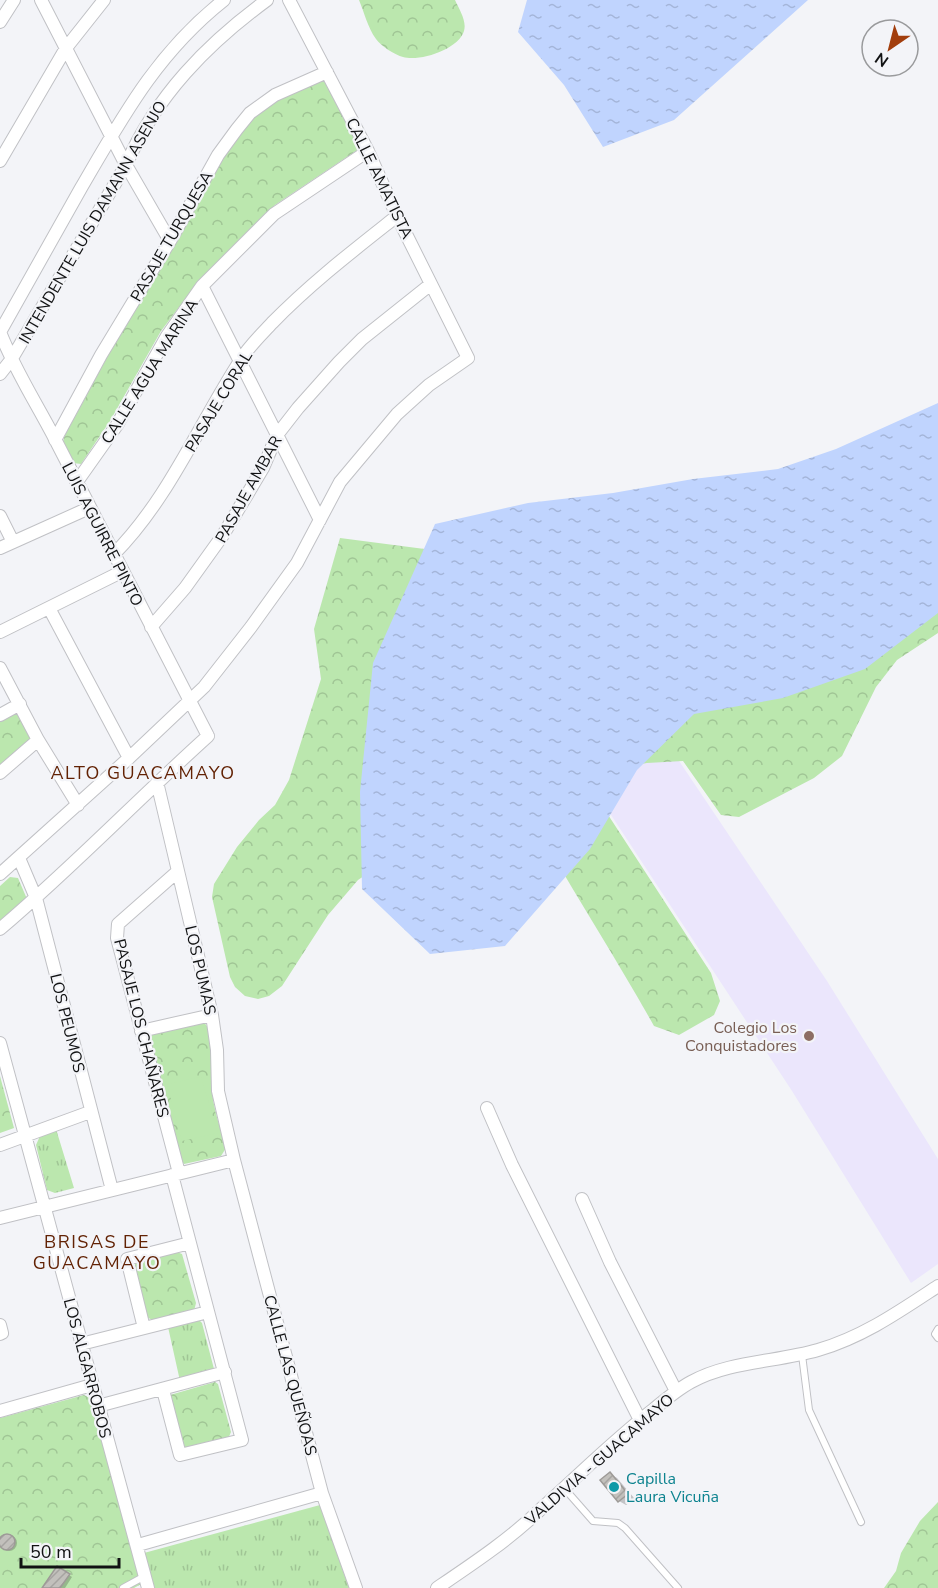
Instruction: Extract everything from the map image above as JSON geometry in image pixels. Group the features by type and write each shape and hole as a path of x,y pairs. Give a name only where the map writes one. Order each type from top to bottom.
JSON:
{"street":[{"path":"0,22 14,0"},
{"path":"41,0 126,165 170,241"},
{"path":"0,161 66,48 104,0"},
{"name":"INTENDENTE LUIS DAMANN ASENJO","path":"0,332 129,105 158,66 193,27 224,0"},
{"name":"INTENDENTE LUIS DAMANN ASENJO","path":"0,374 11,360 126,165 137,139 152,117 184,74 223,34 267,0"},
{"name":"CALLE AMATISTA","path":"289,0 368,152 397,216 468,357 429,385 397,414 340,482 320,520"},
{"name":"PASAJE TURQUESA","path":"55,440 101,355 170,241 218,155 250,113 275,95 327,72"},
{"name":"CALLE AGUA MARINA","path":"76,483 117,425 167,336 202,286 274,214 368,152"},
{"name":"PASAJE CORAL","path":"113,555 142,523 196,439 240,359 304,291 397,216"},
{"name":"PASAJE AMBAR","path":"151,627 185,588 223,536 263,468 277,435 354,346 387,317 431,284"},
{"path":"0,874 78,805 204,687 297,563 320,520 202,286"},
{"name":"LUIS AGUIRRE PINTO","path":"0,332 11,360 55,440 121,573 208,736 157,782"},
{"path":"0,548 89,508"},
{"path":"0,516 13,542"},
{"path":"0,632 121,573"},
{"path":"49,608 129,758"},
{"path":"0,668 38,740 78,805"},
{"path":"0,715 20,704"},
{"path":"0,773 38,740"},
{"path":"0,929 36,898 157,782"},
{"name":"LOS PUMAS","path":"157,782 212,1015 217,1050 218,1091 234,1160"},
{"name":"LOS PEUMOS","path":"19,858 36,898 112,1190"},
{"name":"PASAJE LOS CHAÑARES","path":"163,1390 180,1455 242,1440 190,1243 117,938 118,924 177,872"},
{"path":"141,1031 212,1015"},
{"name":"LOS ALGARROBOS","path":"0,1043 147,1582"},
{"path":"487,1108 512,1165 640,1420"},
{"path":"0,1145 90,1112"},
{"path":"0,1218 234,1160"},
{"name":"CALLE LAS QUEÑOAS","path":"234,1160 322,1493 356,1588"},
{"path":"582,1199 610,1262 676,1391"},
{"path":"144,1328 127,1259 190,1243"},
{"name":"VALDIVIA - GUACAMAYO","path":"437,1588 496,1547 676,1391 703,1376 832,1346 863,1333 938,1286"},
{"path":"81,1344 208,1312"},
{"path":"0,1325 2,1333 0,1334"},
{"path":"98,1406 225,1372"},
{"path":"0,1411 92,1385"},
{"path":"138,1545 322,1493"}],"lane":[{"path":"938,1329 935,1334 938,1338"},
{"path":"801,1355 808,1410 861,1522"},
{"path":"564,1488 593,1521 618,1523 626,1528 678,1588"},
{"path":"123,1588 147,1582"}],"shaded area":[{"name":"Colegio Los Conquistadores","path":"671,749 827,981 938,1159 938,1264 911,1283 792,1091 592,786"}],"green space":[{"path":"359,0 455,0 464,19 464,31 455,43 438,53 419,58 403,57 388,50 376,39"},
{"path":"325,79 359,149 275,205 199,281 161,331 110,421 81,464 73,463 63,445 64,437 107,357 225,155 250,119 276,99"},
{"path":"938,439 938,633 897,660 876,687 842,756 814,778 739,817 721,815 683,761 625,767 588,784 711,973 720,1001 714,1015 679,1035 654,1026 547,845 385,862 358,880 328,915 282,986 269,996 258,999 245,996 235,987 230,977 212,897 214,884 237,847 259,820 275,805 289,780 321,679 314,629 340,538 440,551 607,524"},
{"path":"17,713 32,740 0,768 0,720"},
{"path":"10,877 18,878 27,899 0,922 0,886"},
{"path":"203,1022 211,1035 213,1096 226,1148 221,1156 184,1164 180,1159 147,1038 149,1033"},
{"path":"0,1076 14,1128 0,1133"},
{"path":"201,1077 218,1133 182,1141 167,1084"},
{"path":"56,1129 74,1188 55,1193 47,1190 36,1145 40,1136"},
{"path":"177,1252 182,1254 196,1303 194,1311 155,1321 146,1317 133,1268 136,1262"},
{"path":"198,1319 202,1323 214,1369 211,1373 180,1381 168,1327"},
{"path":"215,1382 218,1384 231,1432 228,1439 185,1450 180,1445 170,1395"},
{"path":"84,1395 92,1399 143,1583 134,1588 0,1588 0,1418"},
{"path":"938,1502 938,1588 884,1588 896,1571 901,1553 920,1521"},
{"path":"320,1505 349,1588 154,1588 144,1553"}],"water":[{"path":"527,0 808,0 674,120 603,147 564,85 518,32"},
{"path":"938,403 938,613 865,669 783,698 694,714 637,770 590,849 505,946 430,954 362,889 360,792 373,663 435,524 528,503 778,469 836,449"}],"building":[{"name":"Capilla Laura Vicuña","path":"610,1472 628,1494 618,1502 600,1480"},
{"path":"7,1534 13,1536 15,1542 13,1548 7,1550 1,1548 -1,1542 1,1536"},
{"path":"57,1566 70,1574 60,1588 42,1588"}],"place":[{"name":"Colegio Los Conquistadores","path":"809,1036"},
{"name":"Capilla Laura Vicuña","path":"614,1487"}],"district":[{"name":"ALTO GUACAMAYO","path":"143,773"},
{"name":"BRISAS DE GUACAMAYO","path":"97,1252"}]}
